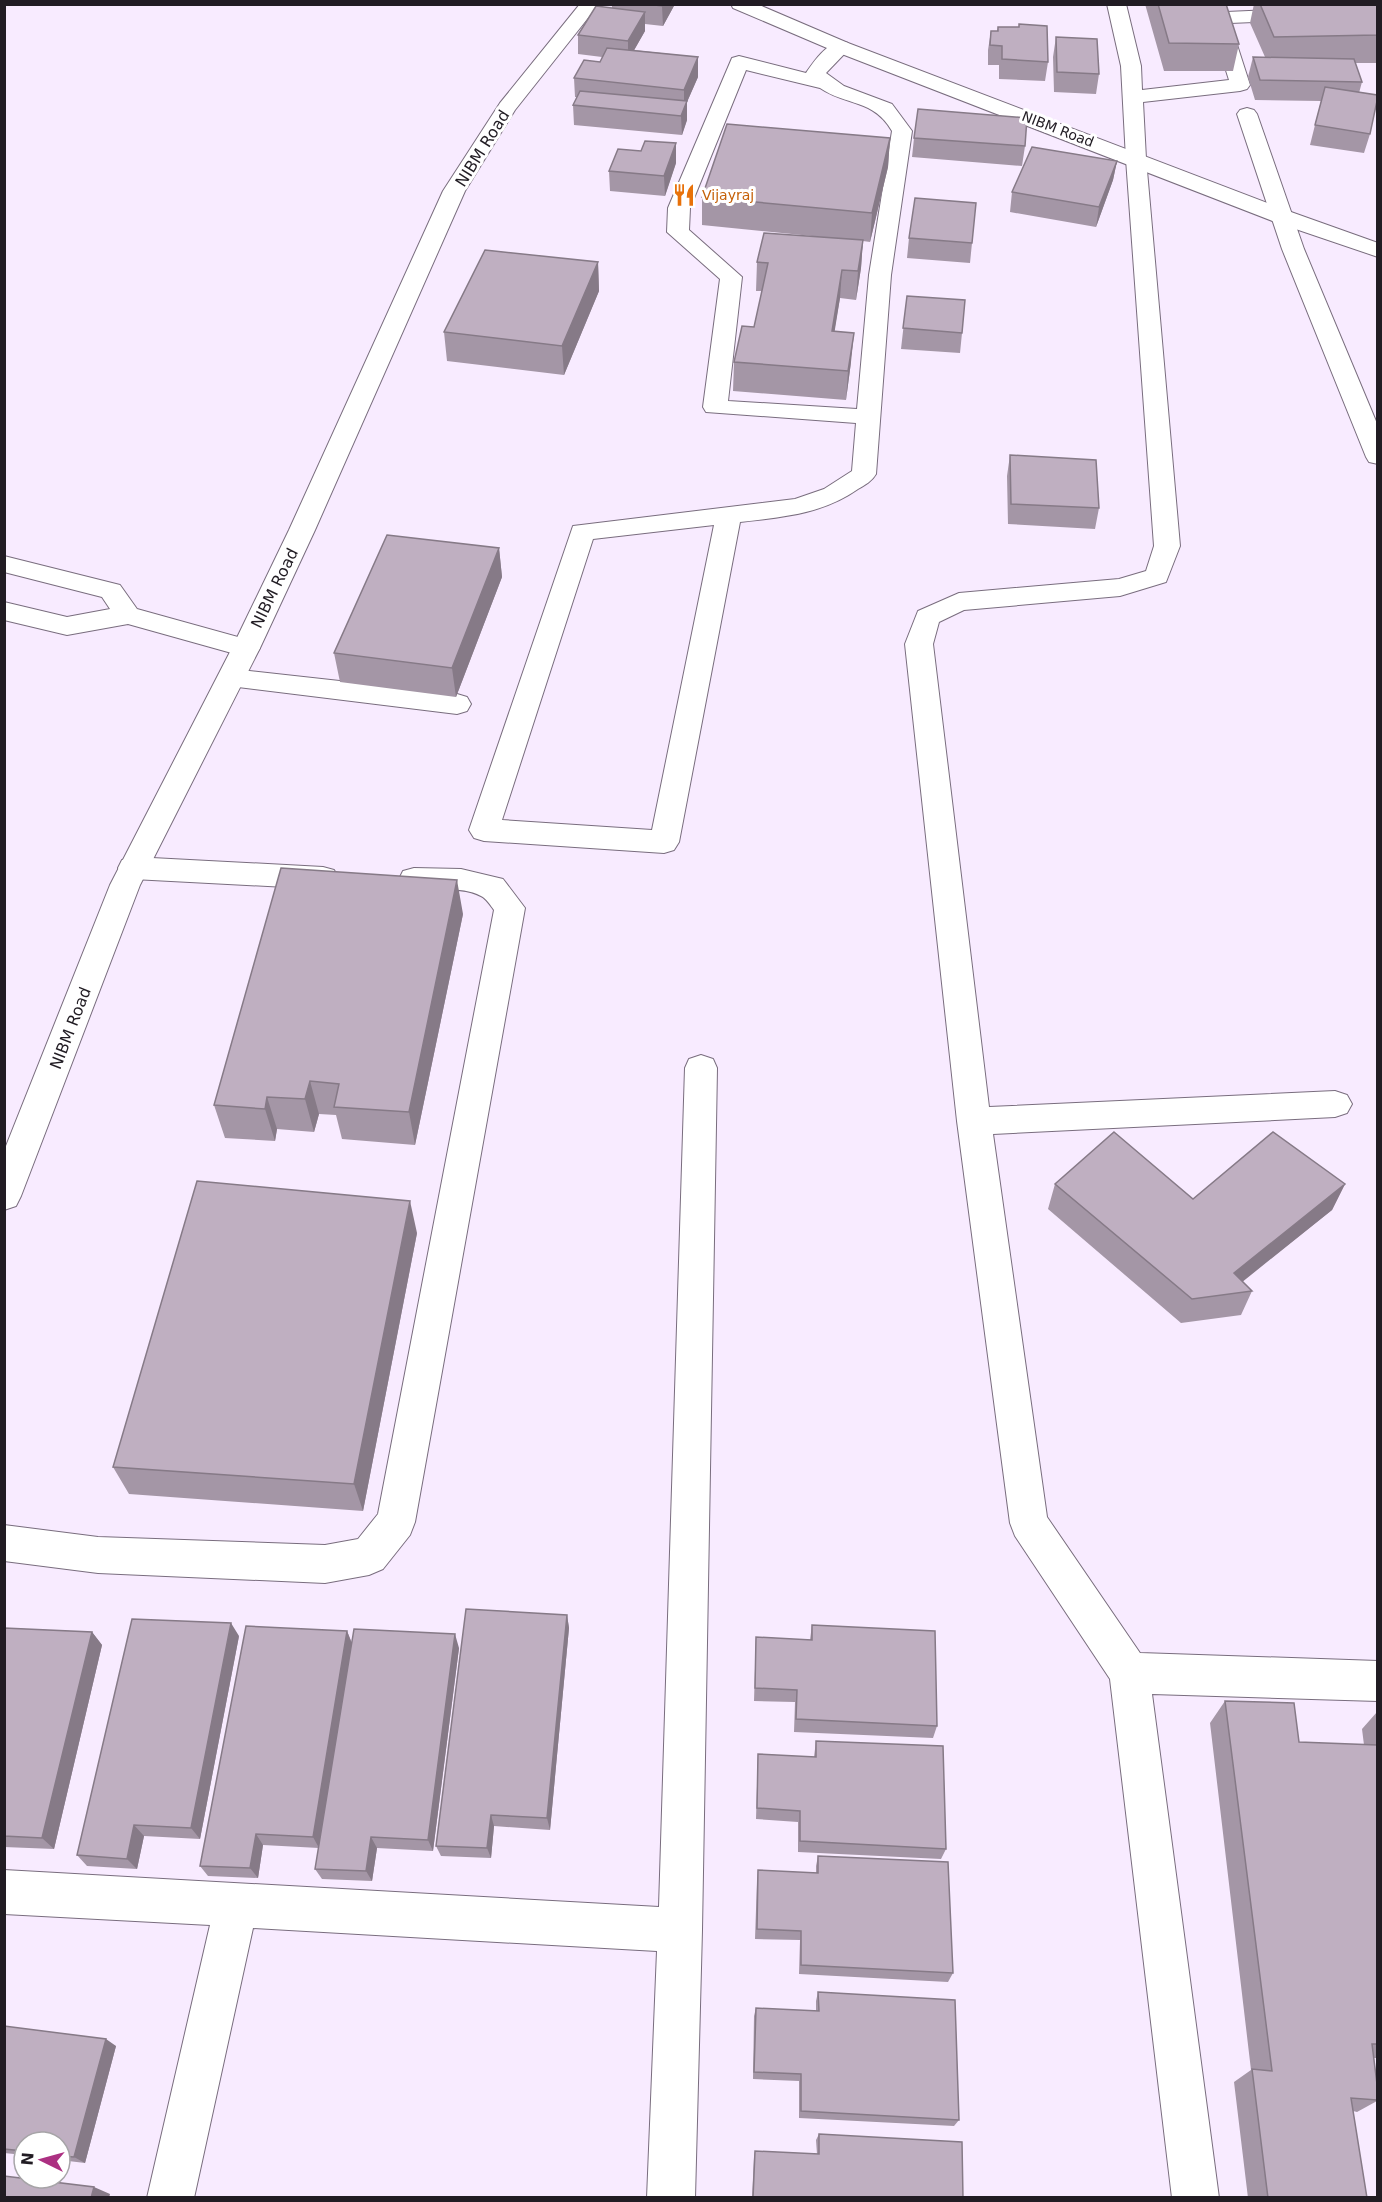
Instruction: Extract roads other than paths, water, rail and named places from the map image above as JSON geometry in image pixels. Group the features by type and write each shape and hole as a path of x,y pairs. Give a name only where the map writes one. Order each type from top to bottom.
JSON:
{"street":[{"name":"NIBM Road","path":"4,1196 125,885 232,678 454,191 507,107 590,4"},
{"name":"NIBM Road","path":"740,4 841,47 1377,251"},
{"path":"1116,4 1131,66 1136,159 1167,546 1157,576 1120,586 959,602 927,617 918,644 974,1121 1029,1523 1129,1673 1196,2198"},
{"path":"1133,97 1240,85 1217,11 1377,11"},
{"path":"823,83 816,73 824,60 841,47"},
{"path":"729,515 664,842 484,830 582,532 798,507 833,495 864,474 870,417 880,275 902,131 881,106 823,83 739,62 679,208 678,232 731,277 715,406 870,417"},
{"path":"1247,114 1293,249 1377,457"},
{"path":"4,564 111,591 128,615"},
{"path":"4,611 67,626 128,615 246,648"},
{"path":"232,678 457,704"},
{"path":"133,868 347,878"},
{"path":"4,1543 98,1554 325,1564 369,1556 396,1521 510,908 492,887 471,882 381,879"},
{"path":"671,2198 681,1930 701,1068"},
{"path":"974,1121 1335,1104"},
{"path":"1129,1673 1377,1682"},
{"path":"4,1892 237,1907 681,1930"},
{"path":"170,2198 237,1907"}],"place":[{"name":"Vijayraj","path":"684,195"}]}
